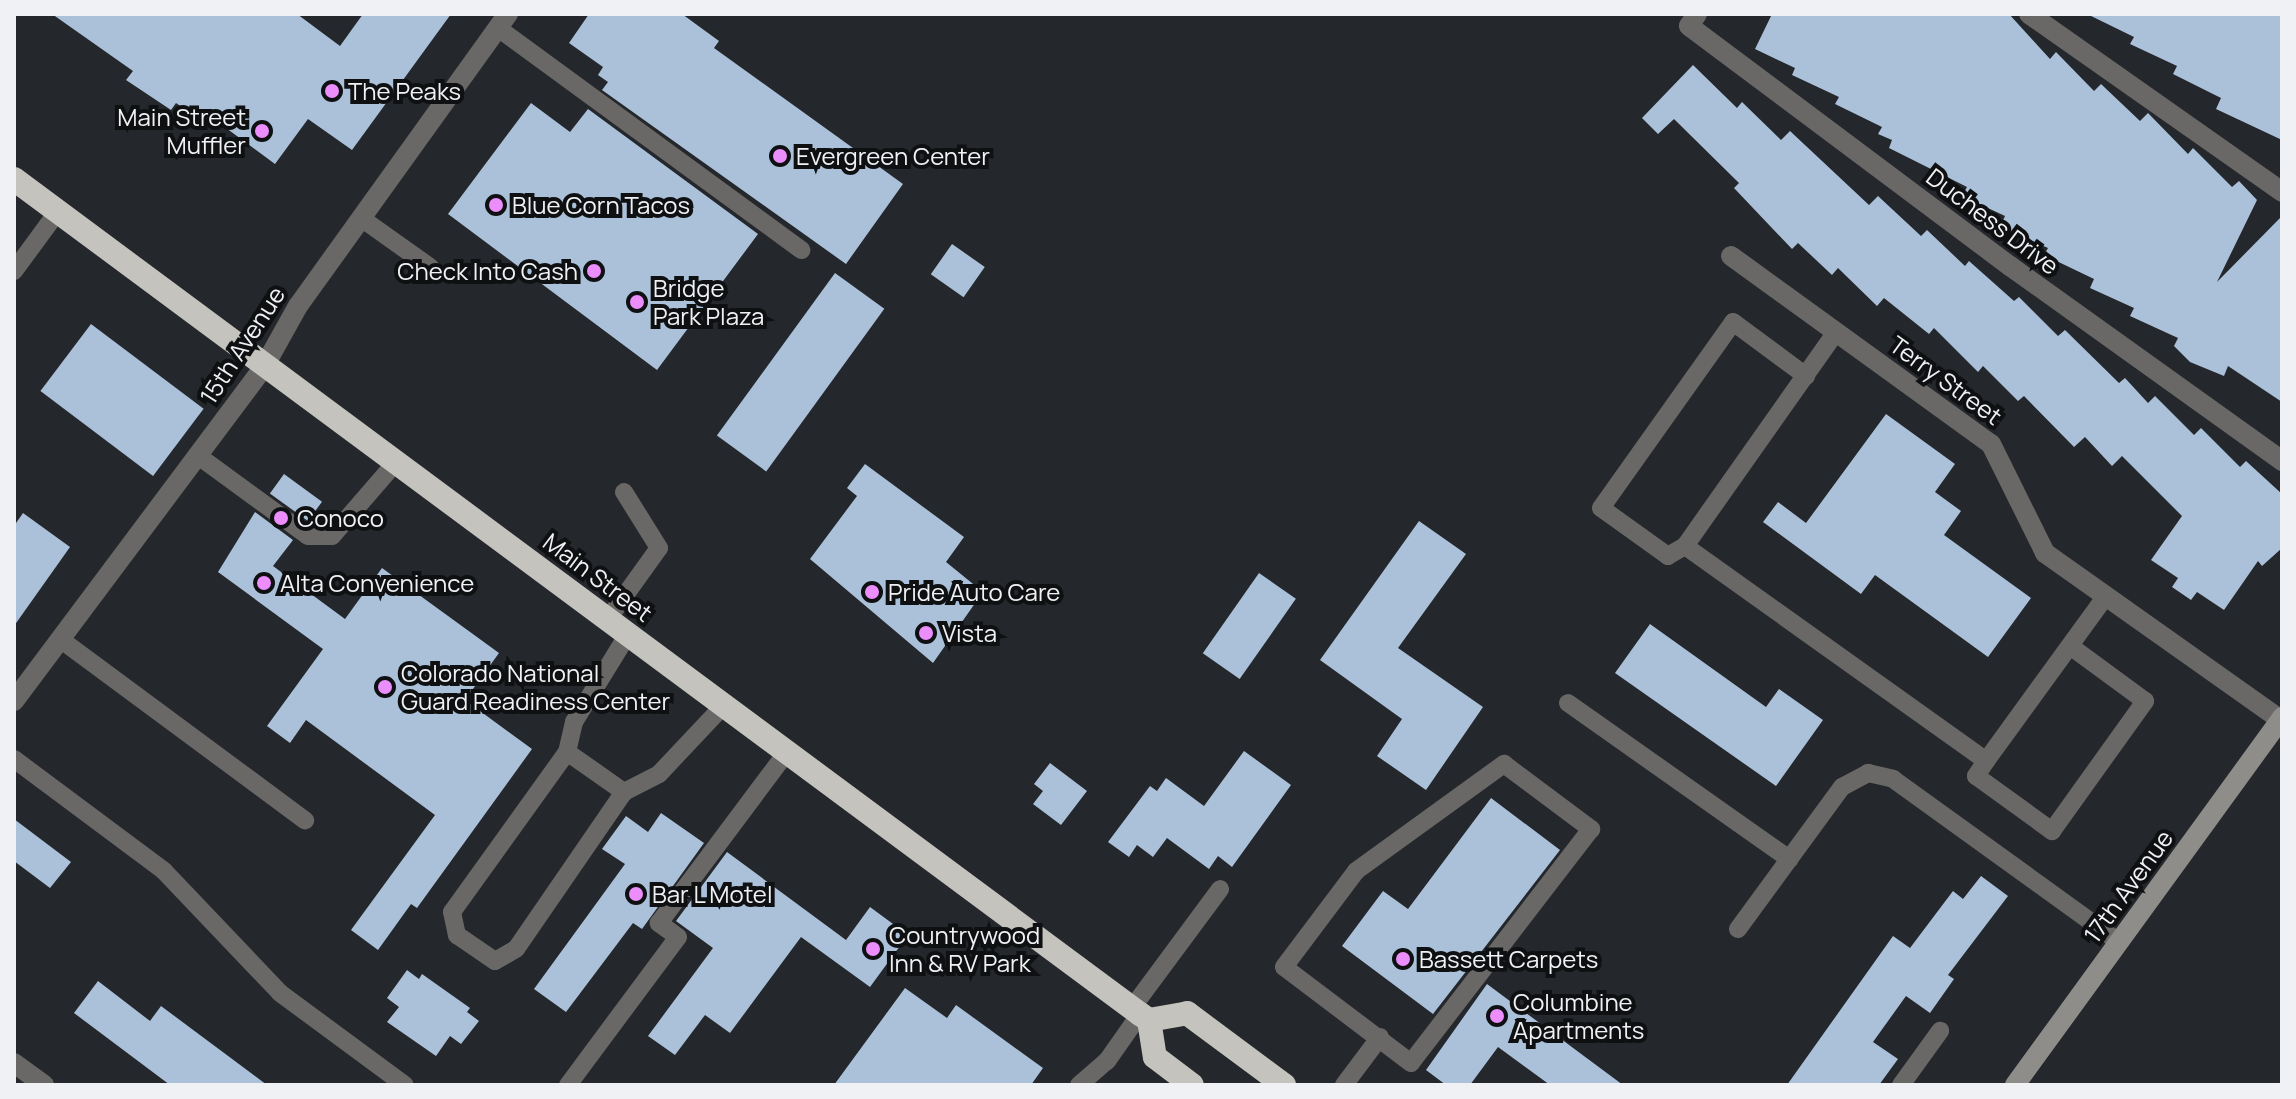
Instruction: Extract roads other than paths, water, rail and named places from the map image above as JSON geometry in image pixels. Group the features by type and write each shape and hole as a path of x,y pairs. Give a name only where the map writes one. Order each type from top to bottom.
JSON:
{"highway":[{"name":"Main Street","path":"14,179 1140,1014"},
{"path":"1192,1085 1155,1057 1140,1014 1187,1013 1284,1085"}],"main road":[{"name":"17th Avenue","path":"2015,1085 2281,719"}],"street":[{"name":"Duchess Drive","path":"1697,14 1689,26 2010,266 2282,461"},
{"path":"2029,14 2282,192"},
{"name":"15th Avenue","path":"14,701 265,365 298,306 503,21"},
{"name":"Terry Street","path":"1731,256 1991,444 2045,553 2281,719"},
{"path":"14,1063 44,1085"}],"lane":[{"path":"503,21 801,250"},
{"path":"14,271 58,211"},
{"path":"361,218 430,267"},
{"path":"1806,376 1733,322 1601,508 1668,556 1685,546 1806,376 1836,332"},
{"path":"197,455 308,536 332,536 396,462"},
{"path":"608,619 659,548 624,492"},
{"path":"1685,546 1986,761"},
{"path":"2070,646 2145,701 2052,831 1976,776 2106,596"},
{"path":"628,634 574,722 567,752 452,912 457,935 495,961 516,949 624,792 659,774 724,705"},
{"path":"60,639 305,820"},
{"path":"1568,703 1789,859"},
{"path":"567,752 624,792"},
{"path":"568,1085 678,937 659,923 787,752"},
{"path":"14,759 164,871 280,993 405,1085"},
{"path":"1504,764 1591,829 1411,1063 1380,1037 1284,967 1356,871 1504,764"},
{"path":"1738,929 1842,787 1868,773 1893,779 2119,942"},
{"path":"1079,1085 1107,1061 1220,889"},
{"path":"1901,1085 1940,1031"},
{"path":"1344,1085 1380,1037"}],"place":[{"name":"The Peaks","path":"332,91"},
{"name":"Main Street Muffler","path":"262,131"},
{"name":"Evergreen Center","path":"780,156"},
{"name":"Blue Corn Tacos","path":"496,205"},
{"name":"Check Into Cash","path":"594,271"},
{"name":"Bridge Park Plaza","path":"637,302"},
{"name":"Conoco","path":"281,518"},
{"name":"Alta Convenience","path":"264,583"},
{"name":"Pride Auto Care","path":"872,592"},
{"name":"Vista","path":"926,633"},
{"name":"Colorado National Guard Readiness Center","path":"385,687"},
{"name":"Bar L Motel","path":"636,894"},
{"name":"Countrywood Inn & RV Park","path":"873,949"},
{"name":"Bassett Carpets","path":"1403,959"},
{"name":"Columbine Apartments","path":"1497,1016"}]}
